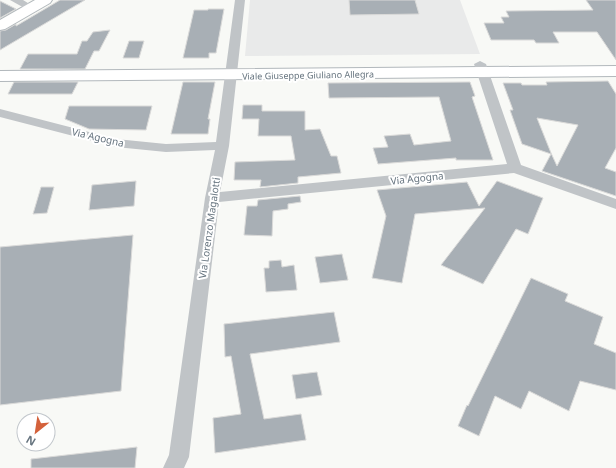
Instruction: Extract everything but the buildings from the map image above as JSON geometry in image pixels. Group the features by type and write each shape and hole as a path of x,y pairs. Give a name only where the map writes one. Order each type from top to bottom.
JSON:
{"street":[{"path":"15,0 31,8"},
{"path":"0,26 44,0"},
{"name":"Via Lorenzo Magalotti","path":"178,464 212,198 222,146 240,0"},
{"name":"Viale Giuseppe Giuliano Allegra","path":"482,69 616,64"},
{"name":"Viale Giuseppe Giuliano Allegra","path":"0,67 231,71"},
{"path":"482,69 515,168"},
{"name":"Viale Giuseppe Giuliano Allegra","path":"0,76 231,71 482,69 616,71"},
{"name":"Via Agogna","path":"0,113 116,143 166,148 222,146"},
{"name":"Via Agogna","path":"212,198 515,168 616,204"}],"shaded area":[{"path":"250,0 460,0 480,54 245,56"}]}
